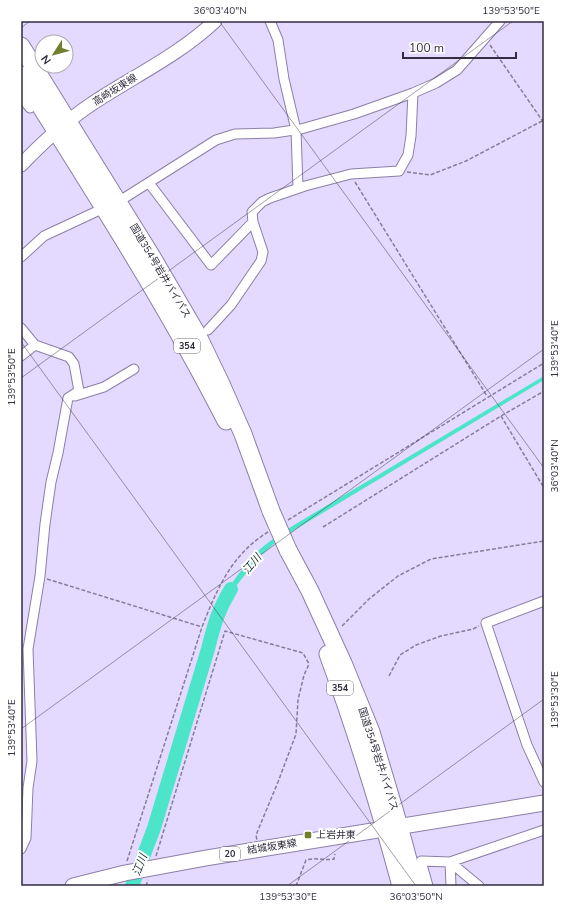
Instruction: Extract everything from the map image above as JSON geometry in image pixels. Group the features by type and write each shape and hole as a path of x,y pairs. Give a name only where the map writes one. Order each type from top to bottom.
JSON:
{"highway":[{"name":"国道354号岩井バイパス","path":"21,46 62,126 111,205 183,309 208,355 243,434 271,511 288,550 310,591 344,663 371,732 392,827 401,886"},
{"name":"国道354号岩井バイパス","path":"21,75 62,126"},
{"name":"国道354号岩井バイパス","path":"392,827 415,886"}],"main road":[{"name":"高崎坂東線","path":"21,165 62,126 93,103 173,55 215,21"},
{"name":"結城坂東線","path":"73,886 150,868 544,803"}],"street":[{"path":"270,21 278,40 284,79 296,130 298,188"},
{"path":"21,257 44,236 111,205 149,183 216,140 235,134 274,133 296,130 354,114 413,93 436,83 457,70 500,21"},
{"path":"208,330 231,305 261,261 263,252 253,222 252,212 262,202 298,188 351,174 399,171 408,155 413,93"},
{"path":"21,97 30,108"},
{"path":"149,183 211,265 253,222"},
{"path":"21,328 35,345 69,357 74,364 79,391 68,398 51,482 40,576 28,649 32,761 28,788 26,838 21,849"},
{"path":"21,356 35,345"},
{"path":"68,398 104,387 134,369"},
{"path":"544,601 486,622 527,745 544,782"},
{"path":"428,886 421,861 450,862 544,830"},
{"path":"450,862 451,886"},
{"path":"450,862 479,886"}],"path":[{"path":"399,171 430,175 466,161 543,122 485,37"},
{"path":"351,174 488,396"},
{"path":"284,522 544,363"},
{"path":"323,527 501,416 544,391"},
{"path":"501,416 544,488"},
{"path":"124,873 202,627 211,603 223,577 241,555 257,539 271,530"},
{"path":"342,626 369,599 398,576 430,559 544,541"},
{"path":"40,576 202,627"},
{"path":"389,676 400,655 416,645 441,636 473,629 486,622"},
{"path":"150,868 225,631 303,653 309,664 304,675 298,700 296,734 256,835 259,849"},
{"path":"296,886 306,860 334,859 335,854"}],"water":[{"path":"544,376 544,380 275,543 259,557 233,590 223,607 219,604 231,584 256,553 274,538"}],"waterway":[{"name":"江川","path":"132,886 154,828 214,625 231,589"}],"place":[{"name":"上岩井東","path":"308,835"}]}
